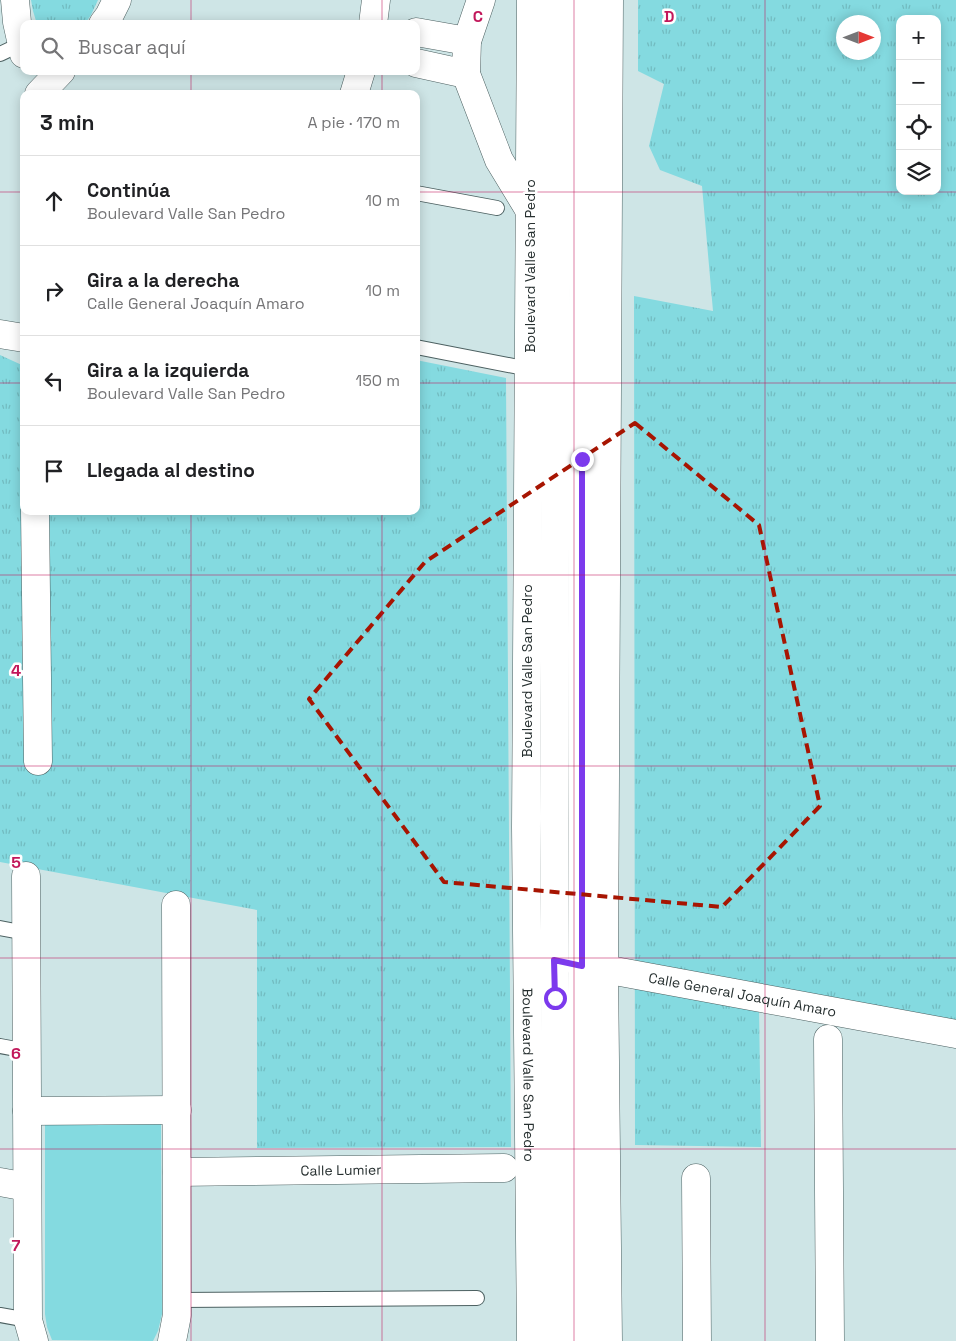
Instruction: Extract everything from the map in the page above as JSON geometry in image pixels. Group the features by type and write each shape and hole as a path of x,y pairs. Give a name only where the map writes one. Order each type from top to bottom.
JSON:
{"main road":[{"path":"15,0 15,51"},
{"path":"106,20 117,0"},
{"path":"374,20 376,0"},
{"path":"481,0 466,41 466,74 499,160 530,211"},
{"name":"Boulevard Valle San Pedro","path":"531,0 526,817 531,1341"},
{"name":"Boulevard Valle San Pedro","path":"557,0 554,818 557,1341"},
{"path":"583,1341 593,967 593,638 584,0"},
{"path":"593,638 609,0"},
{"path":"420,33 466,41"},
{"path":"420,64 466,74"},
{"path":"30,75 36,90"},
{"path":"41,90 57,75"},
{"path":"355,90 360,75"},
{"path":"0,334 20,337"},
{"path":"35,515 38,761"},
{"path":"26,876 13,931 27,1051 27,1187 31,1330"},
{"path":"172,1341 177,1315 176,905"},
{"name":"Calle General Joaquín Amaro","path":"527,956 956,1034"},
{"path":"593,967 608,1341"},
{"path":"828,1039 830,1341"},
{"path":"27,1111 177,1110"},
{"name":"Calle Lumier","path":"177,1172 504,1168"},
{"path":"696,1178 698,1341"},
{"path":"0,1182 27,1187"}],"lane":[{"path":"420,194 497,208"},
{"path":"420,348 529,369"},
{"path":"0,1046 27,1051"},
{"path":"177,1300 477,1298"},
{"path":"0,1315 31,1330"}],"highlighted area":[{"path":"635,423 759,525 820,806 722,907 444,882 309,699 425,562"}],"green space":[{"path":"31,0 98,0 88,20 36,20"},
{"path":"638,0 956,0 956,1044 759,1005 761,1147 635,1145 634,296 713,311 702,186 660,170 649,146 664,84 638,71"},
{"path":"0,355 20,364 20,515 420,515 420,361 506,378 511,1147 257,1148 257,910 0,862"},
{"path":"45,1124 161,1124 162,1314 158,1331 153,1341 52,1340 45,1314"}],"route":[{"path":"555,998 554,960 582,966 582,459"}]}
